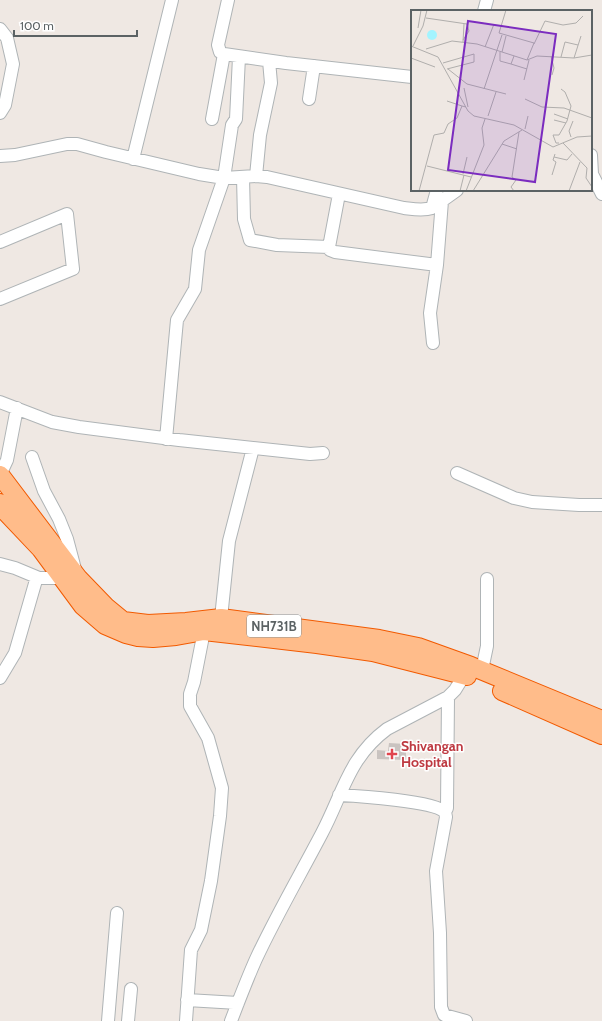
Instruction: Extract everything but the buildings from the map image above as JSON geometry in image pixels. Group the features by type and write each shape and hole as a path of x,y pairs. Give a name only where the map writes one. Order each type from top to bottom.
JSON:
{"highway":[{"name":"NH731B","path":"0,475 70,578 123,620 148,624 221,618 378,638 418,647 472,670 602,720"},
{"path":"0,503 6,512 40,550 70,578 83,606 105,625 126,634 138,637 153,638 204,631 373,652 472,670 602,735"}],"street":[{"path":"133,159 172,0"},
{"path":"228,0 218,45 220,52 224,54 269,61 411,77"},
{"path":"484,10 487,0"},
{"path":"0,29 7,38 13,64 5,105 0,113"},
{"path":"212,119 224,54"},
{"path":"166,439 177,320 195,289 199,250 224,178 232,126 236,119 239,57"},
{"path":"269,61 271,83 250,176 244,219 250,240 277,245 328,247 330,250 335,252 437,265"},
{"path":"309,99 314,66"},
{"path":"0,156 15,155 67,144 77,144 133,159 191,172 224,178 250,176 267,177 404,208 423,210 437,200 455,191"},
{"path":"592,154 602,153"},
{"path":"592,174 602,194"},
{"path":"328,247 339,194"},
{"path":"433,343 430,313 437,265 437,200"},
{"path":"0,242 67,214 73,269 0,299"},
{"path":"0,402 52,422 79,427 166,439 310,454 323,453"},
{"path":"0,475 7,460 17,408"},
{"path":"221,618 229,541 252,448"},
{"path":"0,564 15,568 39,578 70,578 67,539 59,519 44,491 32,457"},
{"path":"456,473 514,498 532,502 602,505"},
{"path":"0,678 15,653 35,582 39,578"},
{"path":"231,1021 256,959 323,830 350,771 360,755 379,735 387,729 448,697 472,670 487,646 487,579"},
{"path":"186,1021 191,950 200,930 211,881 220,816 222,788 208,738 190,706 190,694 194,682 204,631"},
{"path":"448,697 447,808 445,812 446,817 436,871 440,933 441,1006 444,1015 466,1021"},
{"path":"339,794 419,803 440,808 445,812"},
{"path":"108,1021 117,913"},
{"path":"128,1021 131,988"},
{"path":"187,1000 238,1003"}],"place":[{"name":"Shivangan Hospital","path":"392,754"}]}
